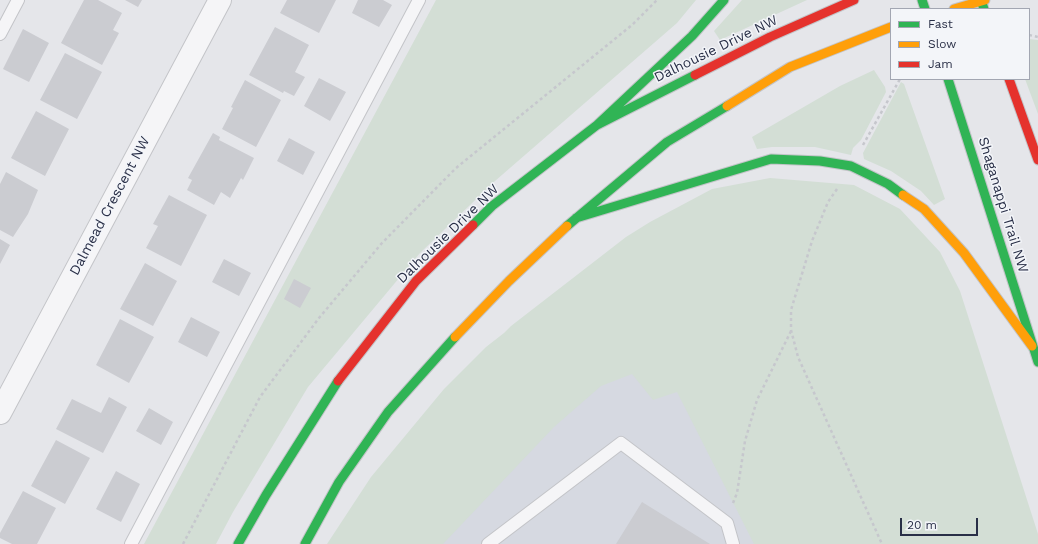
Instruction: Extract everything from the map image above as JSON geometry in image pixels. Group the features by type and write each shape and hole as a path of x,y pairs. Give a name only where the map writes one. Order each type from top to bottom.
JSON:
{"street":[{"name":"Dalmead Crescent NW","path":"0,413 220,0"},
{"path":"597,125 692,36 724,0"},
{"name":"Dalhousie Drive NW","path":"238,544 266,495 341,376 416,281 492,206 597,125 770,37 854,0"},
{"path":"958,8 983,2"},
{"path":"305,544 339,482 388,412 447,346 509,281 576,218 667,142 790,67 890,27"},
{"name":"Shaganappi Trail NW","path":"948,80 1038,362"},
{"path":"1009,80 1038,160"},
{"path":"576,218 771,159 820,161 851,166 888,184 924,209 964,253 1032,346"}],"lane":[{"path":"0,34 18,0"},
{"path":"131,544 419,0"},
{"path":"488,544 621,443 727,523 733,544"}],"path":[{"path":"183,544 260,397 319,318 382,243 456,168 632,25 657,0"},
{"path":"861,148 899,80"},
{"path":"838,187 828,202 812,241 791,310 791,330 798,357 882,544"},
{"path":"727,523 737,493 745,441 757,400 791,330"}],"shaded area":[{"path":"436,0 696,0 677,23 495,181 420,253 308,387 233,512 216,544 144,544"},
{"path":"742,0 807,0 720,40 714,31"},
{"path":"1030,39 1038,40 1038,114 1025,80 1030,80"},
{"path":"874,70 885,87 886,92 861,140 853,148 851,155 815,147 772,147 757,149 752,137 840,86"},
{"path":"901,82 904,84 945,199 934,205 921,191 891,171 864,159 863,153"},
{"path":"770,178 854,185 900,209 940,252 960,291 1038,534 1038,544 754,544 677,392 653,400 632,374 601,386 554,427 443,544 327,544 371,477 444,389 486,347 511,326 626,237 650,222 712,189"},
{"path":"662,295 790,544 395,544"}],"building":[{"path":"84,0 98,0 122,13 113,30 119,33 102,65 61,43"},
{"path":"125,0 142,0 138,7"},
{"path":"287,0 336,0 319,33 280,13"},
{"path":"358,0 383,0 392,5 379,27 352,13"},
{"path":"275,27 309,45 295,72 305,77 294,96 284,91 283,93 249,75"},
{"path":"23,29 49,43 29,82 3,69"},
{"path":"65,53 102,72 77,119 40,100"},
{"path":"319,78 346,92 330,121 304,106"},
{"path":"245,80 281,100 256,147 222,129 233,108 231,107"},
{"path":"36,111 69,129 45,176 11,158"},
{"path":"213,133 220,137 219,140 254,158 243,180 241,178 230,198 221,192 214,205 187,190 192,180 188,178"},
{"path":"289,138 315,152 303,175 277,161"},
{"path":"6,172 38,190 28,214 13,237 0,230 0,184"},
{"path":"169,195 207,215 181,266 146,248 158,226 153,224"},
{"path":"0,239 10,245 0,264"},
{"path":"224,259 251,273 239,296 212,282"},
{"path":"145,263 177,281 153,326 120,309"},
{"path":"294,279 311,288 300,308 284,299"},
{"path":"191,317 220,332 207,357 178,342"},
{"path":"120,319 154,337 129,383 96,365"},
{"path":"109,397 127,407 103,453 56,429 72,399 101,413"},
{"path":"149,408 173,422 161,445 136,431"},
{"path":"56,440 90,458 65,504 31,486"},
{"path":"116,471 140,484 121,522 96,509"},
{"path":"23,491 56,508 37,544 12,544 0,538 0,533"},
{"path":"642,502 710,544 616,544"}],"traffic: fast":[{"path":"597,125 692,36 724,0"},
{"path":"922,0 925,8"},
{"path":"981,0 984,8"},
{"path":"473,225 492,206 597,125 695,75"},
{"path":"948,80 1038,362"},
{"path":"567,226 667,142 727,106"},
{"path":"576,218 771,159 820,161 851,166 888,184 903,195"},
{"path":"305,544 339,482 388,412 455,337"},
{"path":"238,544 266,495 338,381"}],"traffic: slow":[{"path":"957,8 985,0"},
{"path":"727,106 790,67 890,27"},
{"path":"903,195 924,209 964,253 1032,346"},
{"path":"455,337 509,281 567,226"}],"traffic: jam":[{"path":"695,75 770,37 854,0"},
{"path":"1009,80 1038,160"},
{"path":"338,381 416,281 473,225"}]}
